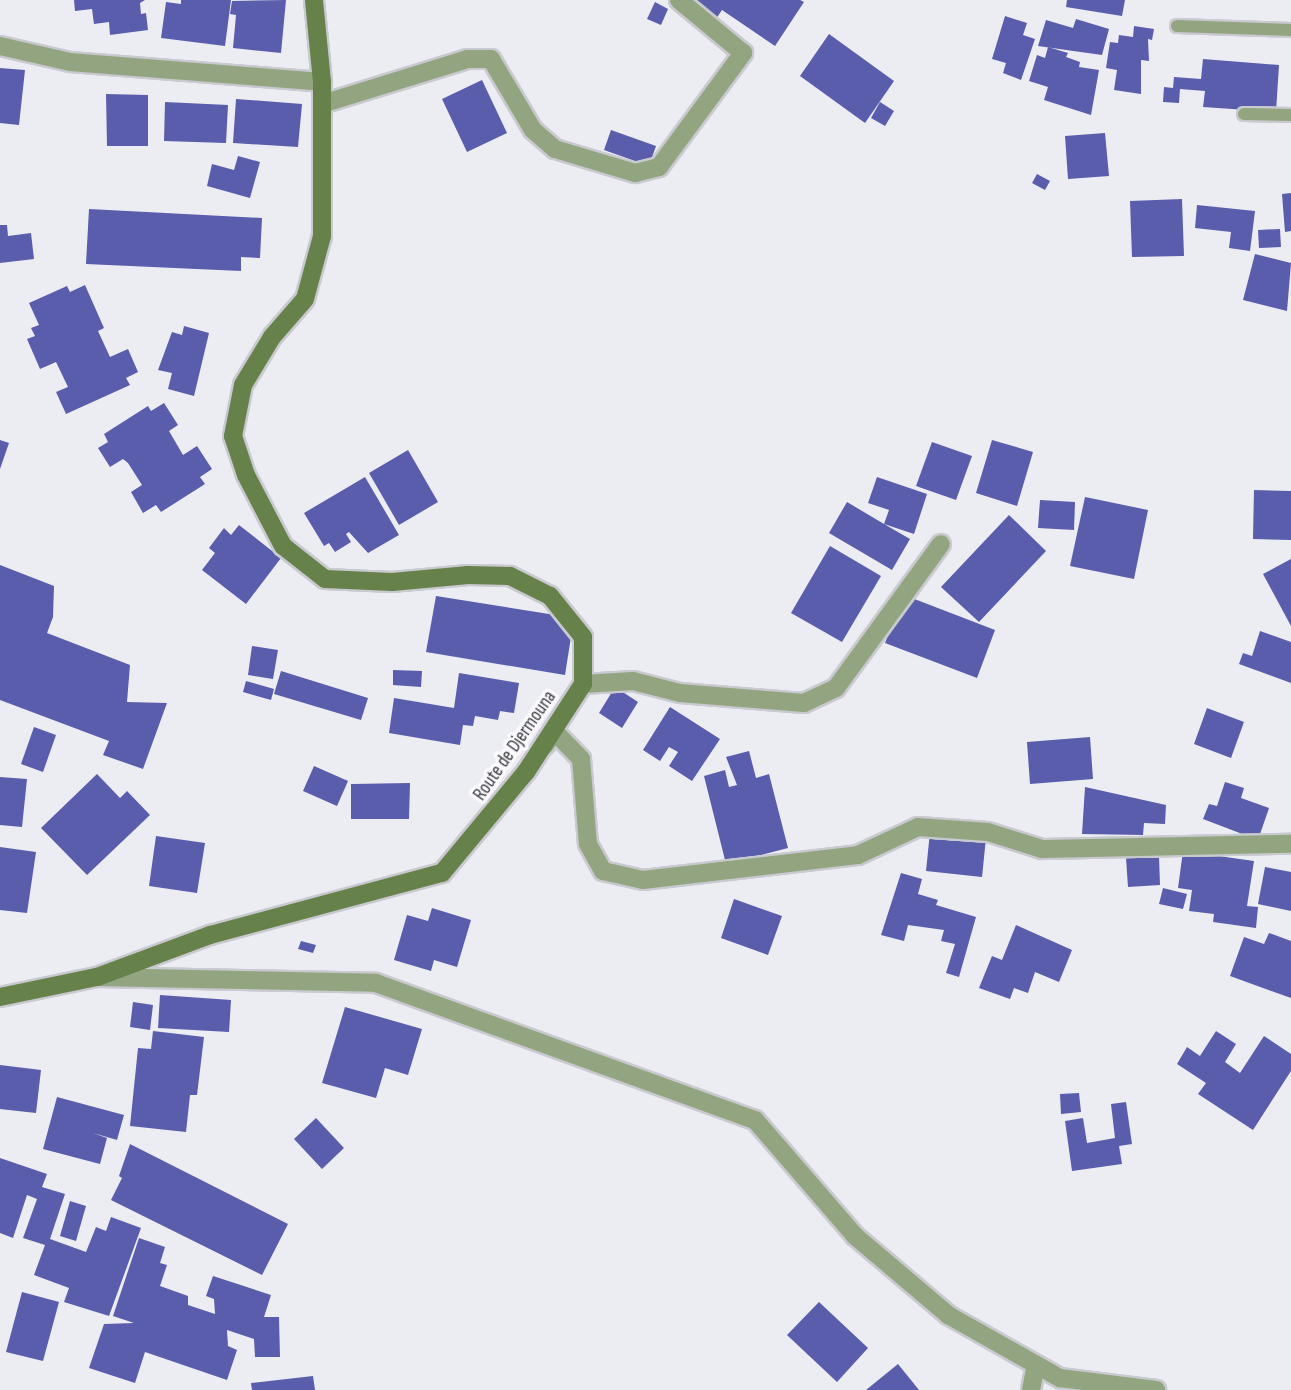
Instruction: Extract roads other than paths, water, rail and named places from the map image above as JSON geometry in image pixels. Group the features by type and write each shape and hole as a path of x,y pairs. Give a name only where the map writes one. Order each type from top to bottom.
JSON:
{"street":[{"name":"Route de Djermouna","path":"0,997 97,977 210,935 442,873 471,842 545,745 583,684 583,637 550,596 510,576 468,575 393,582 325,579 283,546 246,475 233,436 243,385 272,337 305,299 322,236 322,82 314,0"},
{"path":"321,104 467,59 491,59 533,130 555,149 635,173 659,167 743,53 679,0"},
{"path":"0,46 70,62 322,82"},
{"path":"583,684 632,681 680,693 804,703 836,688 941,544"},
{"path":"545,745 554,731 580,759 588,844 603,871 643,880 858,855 918,827 988,832 1042,849 1291,844"},
{"path":"97,977 376,983 755,1120 855,1236 948,1315 1060,1378 1156,1390"},
{"path":"1031,1390 1036,1365"}],"lane":[{"path":"1177,26 1291,30"},
{"path":"1244,114 1291,114"}]}
